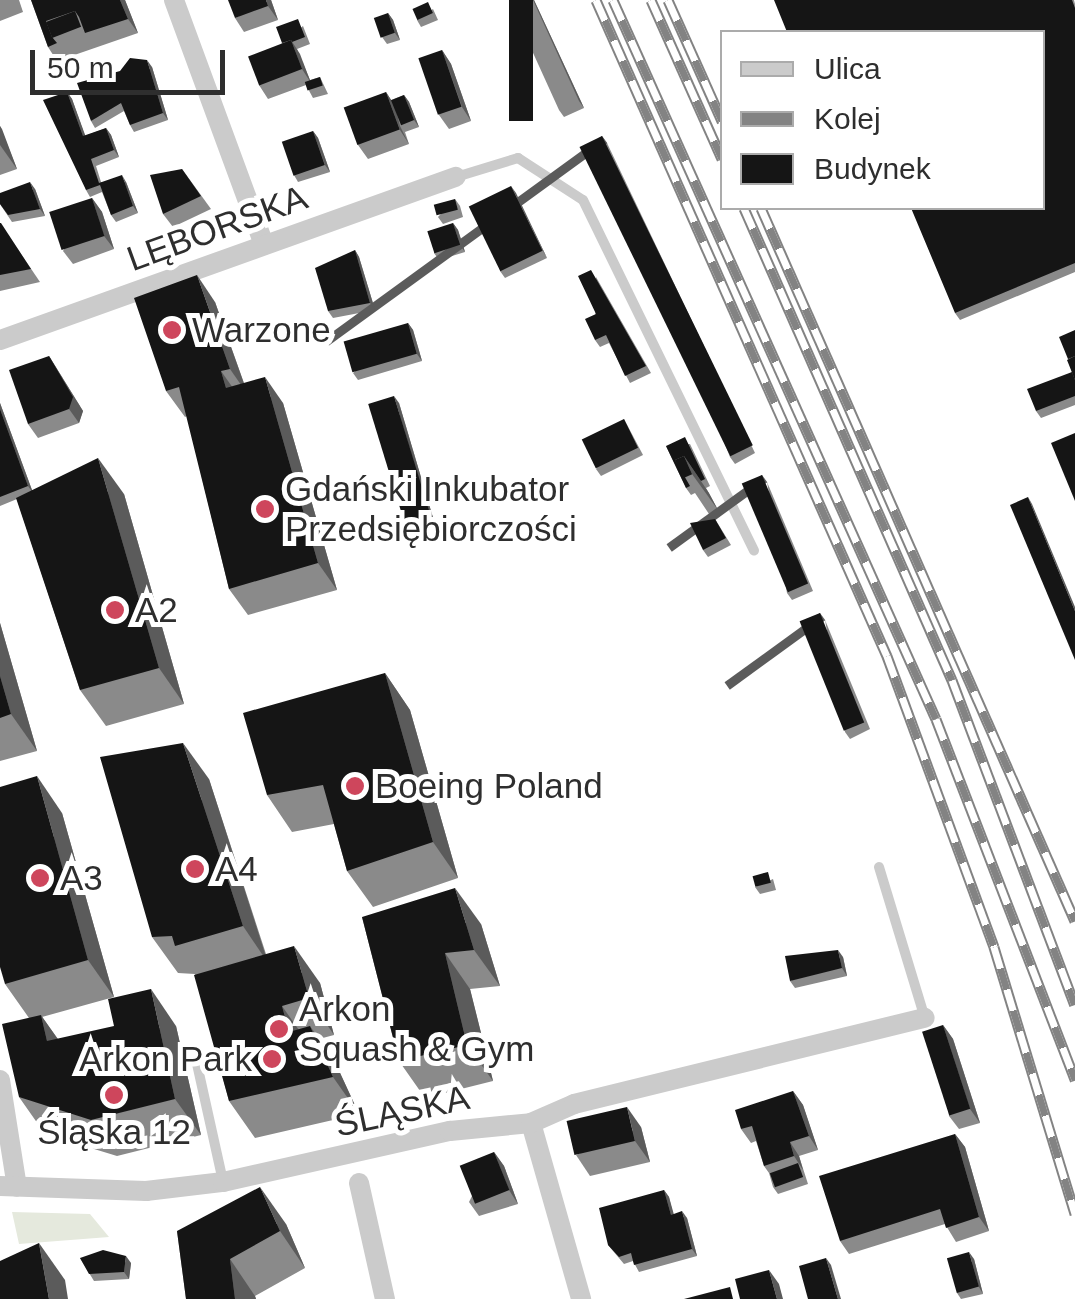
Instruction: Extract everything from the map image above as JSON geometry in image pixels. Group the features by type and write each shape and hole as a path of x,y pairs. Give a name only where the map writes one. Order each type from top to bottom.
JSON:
{"street":[{"path":"174,0 264,245"},
{"name":"LĘBORSKA","path":"0,340 456,176"},
{"name":"ŚLĄSKA","path":"9,1187 223,1182 450,1132 532,1123 574,1104 925,1018"},
{"path":"0,1080 9,1187"},
{"path":"532,1123 582,1299"},
{"path":"359,1183 385,1299"}],"lane":[{"path":"456,176 518,158 583,200 754,550"},
{"path":"879,867 925,1018"},
{"path":"197,1064 223,1182"}],"shaded area":[{"path":"12,1212 90,1214 109,1237 19,1244"}],"building":[{"path":"31,0 120,0 128,19 85,33 75,11 46,21 57,43 48,47"},
{"path":"228,0 266,0 268,6 235,18"},
{"path":"509,0 533,0 533,121 509,121"},
{"path":"774,0 1072,0 1075,263 955,313 912,210 1045,210 1045,30 786,30"},
{"path":"428,2 433,13 417,20 412,9"},
{"path":"75,11 81,27 52,38 46,22"},
{"path":"388,13 395,33 381,38 374,18"},
{"path":"298,19 305,37 282,43 276,27"},
{"path":"291,40 302,69 259,85 248,56"},
{"path":"442,50 462,107 438,115 418,58"},
{"path":"130,58 147,60 163,113 130,125 121,103 91,121 77,83 120,71"},
{"path":"320,77 323,86 308,91 305,82"},
{"path":"67,92 83,136 106,128 114,150 91,159 99,183 122,175 133,206 111,215 100,185 86,190 43,100"},
{"path":"386,92 400,130 357,145 344,107"},
{"path":"404,95 414,120 401,125 391,100"},
{"path":"313,131 325,165 294,176 282,142"},
{"path":"602,136 753,445 730,456 580,147"},
{"path":"182,169 201,196 163,214 150,175"},
{"path":"30,182 40,209 8,215 0,204 0,193"},
{"path":"511,186 543,251 500,271 469,207"},
{"path":"92,198 104,236 62,250 49,212"},
{"path":"455,199 458,210 437,215 434,205"},
{"path":"1,223 31,269 0,275"},
{"path":"453,223 460,245 434,253 427,231"},
{"path":"355,250 370,303 328,311 315,268"},
{"path":"591,270 646,366 625,376 606,335 595,340 585,319 596,314 578,276"},
{"name":"Gdański Inkubator Przedsiębiorczości","path":"197,275 230,369 221,371 226,388 265,377 318,563 229,589 179,387 166,391 134,298"},
{"path":"408,323 417,354 352,372 344,341"},
{"path":"1075,330 1075,356 1068,359 1059,337"},
{"path":"49,356 73,397 69,409 28,424 9,370"},
{"path":"1075,356 1075,380 1067,360"},
{"path":"1072,372 1075,396 1036,411 1027,389"},
{"path":"394,396 435,530 409,538 368,404"},
{"path":"0,409 28,486 0,497"},
{"path":"624,419 638,448 596,468 582,440"},
{"path":"1075,433 1075,501 1051,443"},
{"path":"685,437 705,479 701,481 684,456 675,460 690,486 686,488 666,446"},
{"path":"684,456 692,474 683,478 675,460"},
{"name":"A2","path":"98,458 159,668 80,690 16,498"},
{"path":"762,475 808,584 788,592 742,484"},
{"path":"1028,497 1075,611 1075,660 1010,505"},
{"path":"715,519 726,538 703,550 690,523"},
{"path":"820,613 864,722 844,731 800,621"},
{"name":"Boeing Poland","path":"385,673 433,842 347,871 323,785 267,795 243,713"},
{"path":"0,676 11,714 0,718"},
{"name":"A4","path":"183,743 243,926 175,946 172,936 152,937 100,757"},
{"name":"A3","path":"37,776 88,960 5,984 0,967 0,787"},
{"path":"768,872 771,883 755,887 753,876"},
{"path":"455,888 474,950 445,953 467,1045 399,1061 362,917"},
{"path":"294,946 309,998 282,1006 289,1032 310,1026 333,1077 229,1101 194,975"},
{"path":"838,950 842,968 790,981 785,956"},
{"path":"151,989 175,1099 91,1120 19,1097 2,1024 41,1015 47,1041 114,1026 108,999"},
{"path":"943,1025 970,1109 949,1115 922,1032"},
{"path":"793,1091 809,1136 790,1142 794,1156 764,1166 752,1126 741,1129 735,1110"},
{"path":"627,1107 635,1141 574,1155 567,1121"},
{"path":"955,1134 979,1217 946,1228 940,1209 840,1241 819,1176"},
{"path":"494,1152 509,1190 475,1204 460,1166"},
{"path":"798,1163 803,1177 775,1187 770,1173"},
{"path":"260,1187 280,1231 230,1259 235,1299 186,1299 177,1231"},
{"path":"664,1190 671,1215 682,1211 692,1249 634,1265 631,1253 619,1257 608,1245 599,1208"},
{"path":"39,1243 49,1299 0,1299 0,1261"},
{"path":"103,1250 126,1256 124,1272 89,1274 80,1258"},
{"path":"969,1252 979,1287 957,1293 947,1258"},
{"path":"826,1258 838,1299 808,1299 799,1266"},
{"path":"769,1270 777,1299 740,1299 735,1279"},
{"path":"730,1287 733,1299 684,1299"}],"railway":[{"path":"596,0 887,656 994,947 1075,1214"},
{"path":"613,0 936,719 1075,1080"},
{"path":"651,0 720,155"},
{"path":"668,0 720,117"},
{"path":"745,210 952,680 1075,1005"},
{"path":"762,210 1075,921"}],"place":[{"name":"Warzone","path":"172,330"},
{"name":"Gdański Inkubator Przedsiębiorczości","path":"265,509"},
{"name":"A2","path":"115,610"},
{"name":"Boeing Poland","path":"355,786"},
{"name":"A4","path":"195,869"},
{"name":"A3","path":"40,878"},
{"name":"Arkon Squash & Gym","path":"279,1029"},
{"name":"Arkon Park","path":"272,1059"},
{"name":"Śląska 12","path":"114,1095"}]}
